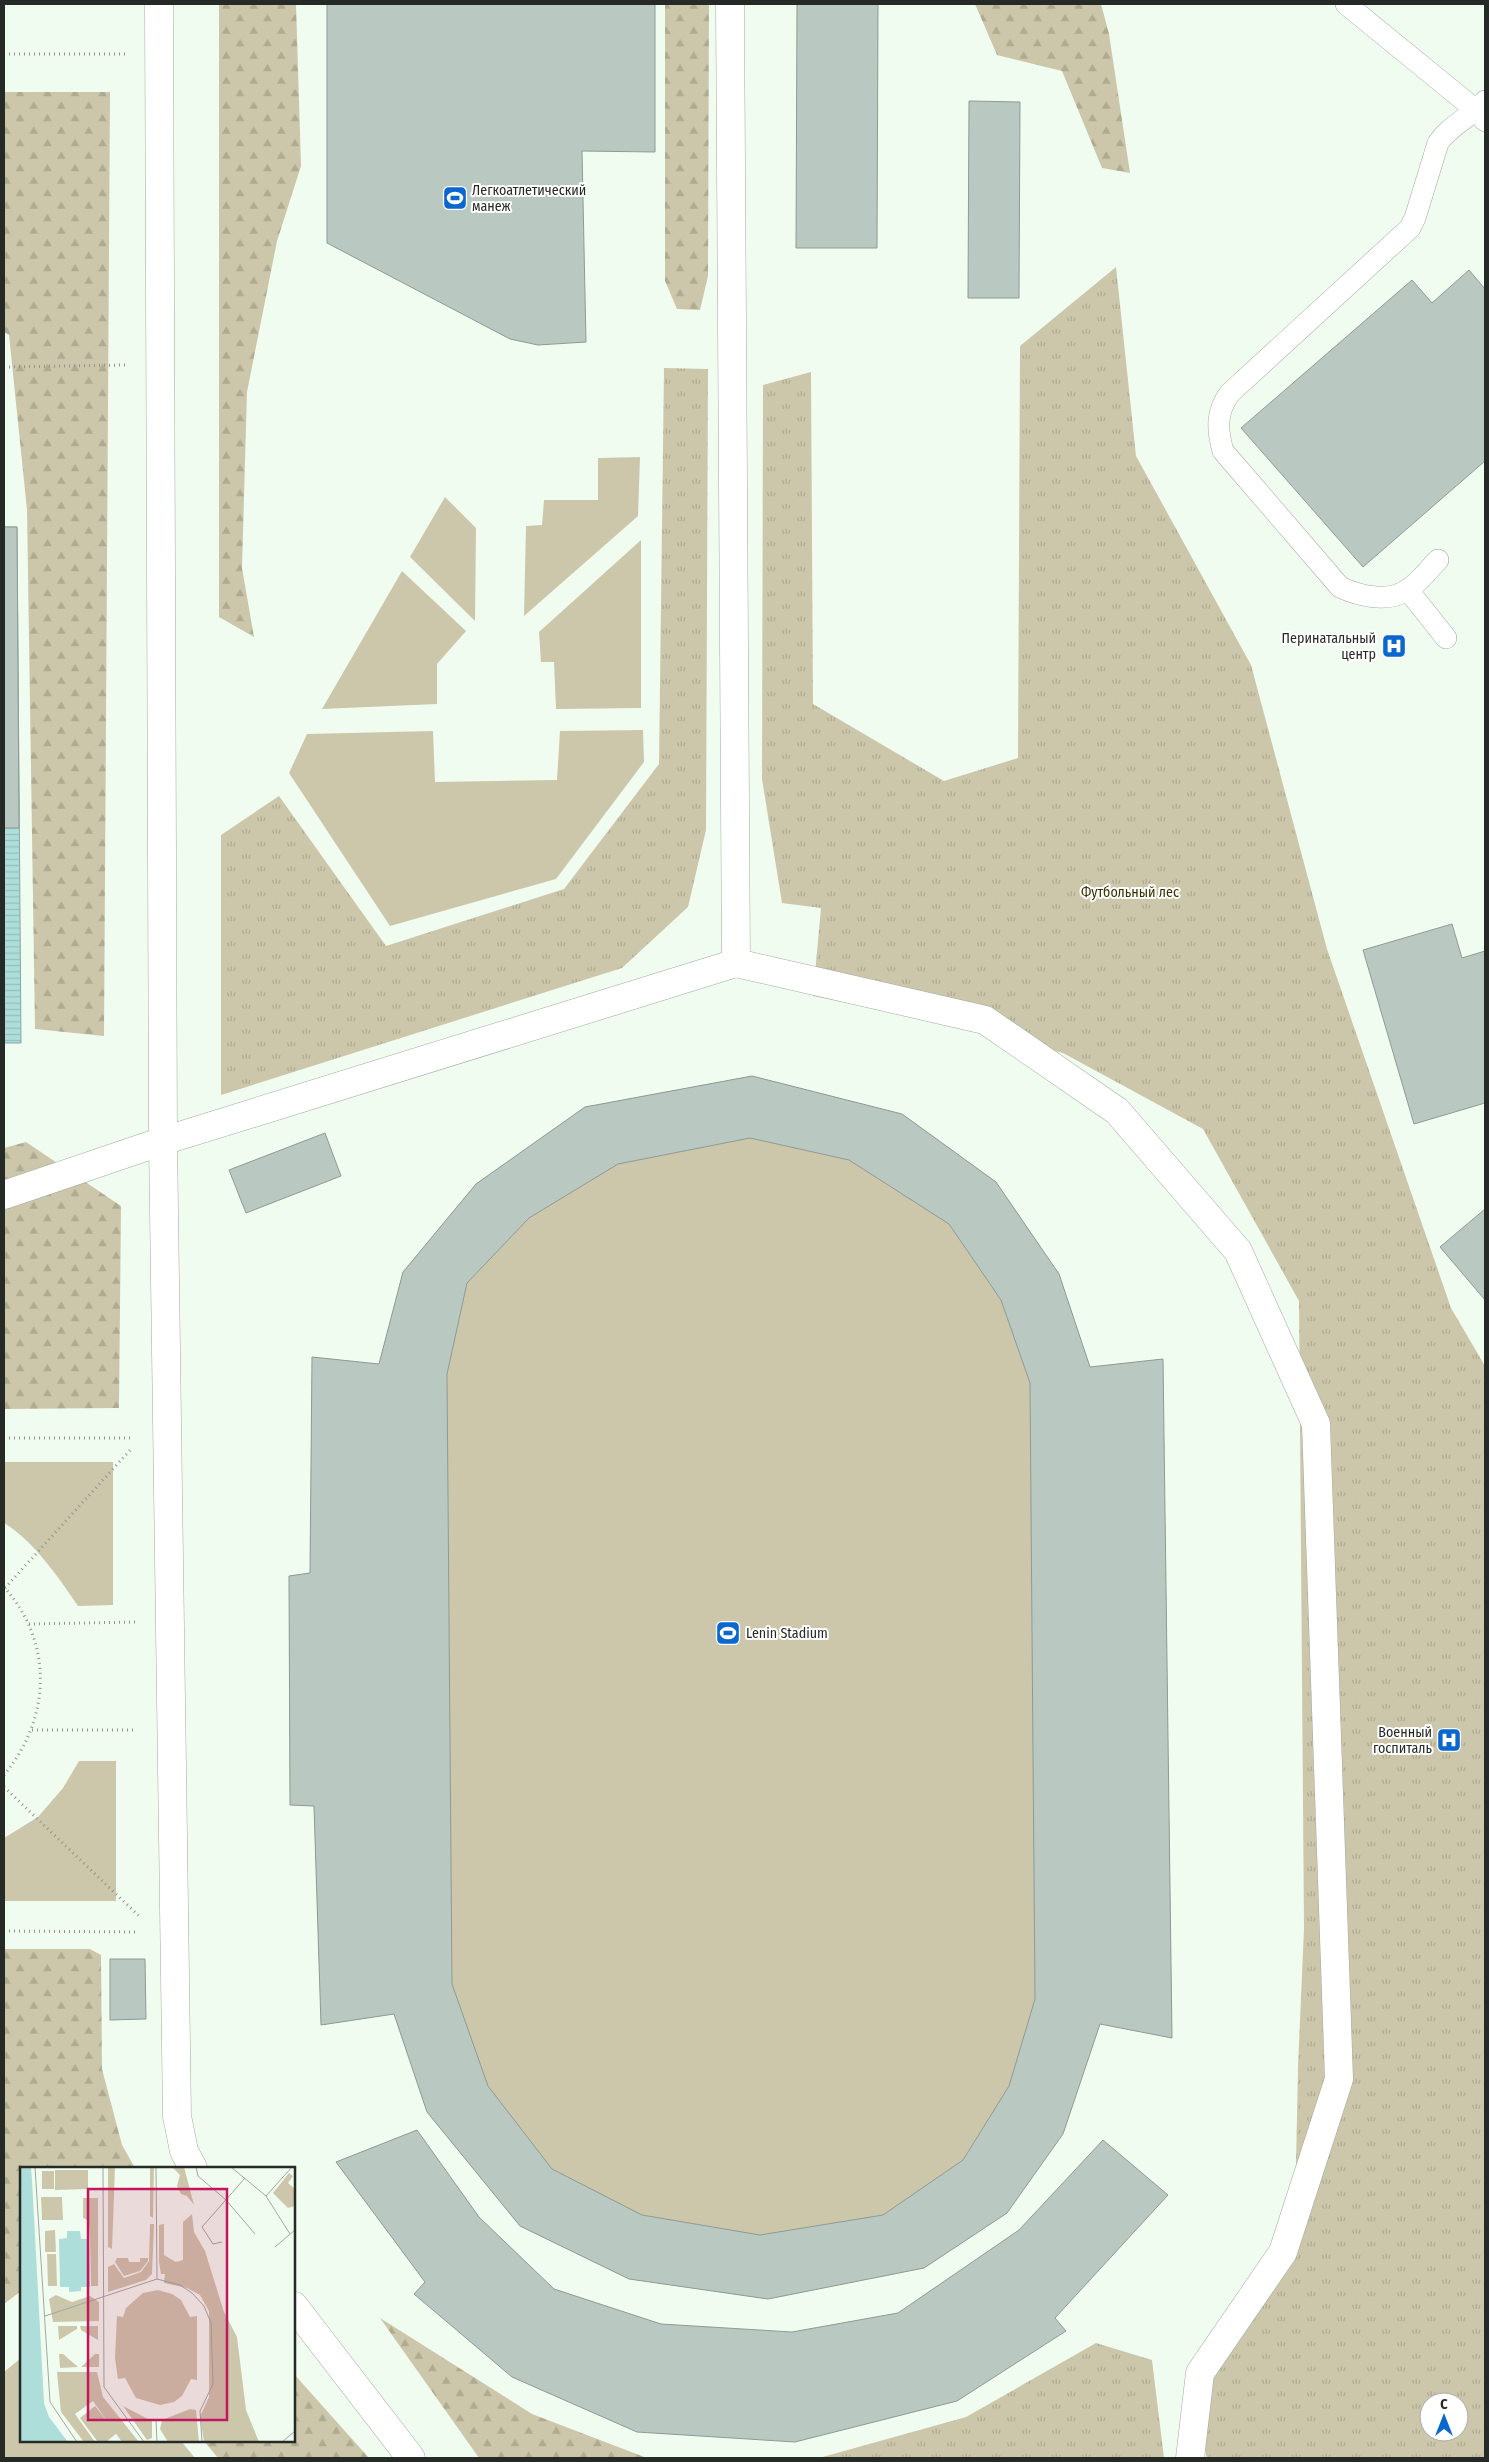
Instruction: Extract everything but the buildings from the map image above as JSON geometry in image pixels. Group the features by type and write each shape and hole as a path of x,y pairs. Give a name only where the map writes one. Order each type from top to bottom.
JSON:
{"street":[{"path":"159,4 164,1141 155,1438 170,1622 172,1730 165,1932 177,2116 184,2151 192,2167"},
{"path":"730,4 736,963"},
{"path":"4,1195 164,1141 736,963 985,1020 1117,1111 1238,1252 1316,1424 1339,2079 1283,2252 1200,2373 1190,2458"},
{"path":"295,2307 411,2458"}],"lane":[{"path":"1346,4 1482,111 1453,127 1438,143 1416,218 1410,228 1230,394 1222,403 1218,417 1218,436 1223,451 1340,587 1352,593 1394,596 1408,590 1438,560"},
{"path":"1408,590 1446,638"}],"path":[{"path":"4,54 160,54"},
{"path":"4,367 161,364"},
{"path":"4,1438 155,1438"},
{"path":"4,1775 18,1758 32,1730 41,1695 39,1659 29,1624 4,1587 155,1438"},
{"path":"29,1624 170,1622"},
{"path":"32,1730 172,1730"},
{"path":"4,1787 165,1932"},
{"path":"4,1931 165,1932"}],"green space":[{"path":"219,4 296,4 301,166 277,241 247,392 242,568 254,637 219,617"},
{"path":"665,4 709,4 708,276 700,310 677,309 665,281"},
{"path":"975,4 1101,4 1109,34 1130,173 1102,168 1062,71 997,55"},
{"path":"4,92 110,92 104,1036 35,1029 27,510 9,335 4,332"},
{"name":"Футбольный лес","path":"1116,267 1136,456 1251,665 1327,949 1451,1308 1485,1366 1485,2458 1207,2458 1199,2427 1223,2333 1295,2216 1298,2067 1304,1928 1299,1301 1203,1129 1063,1053 897,1013 813,996 821,908 782,903 762,779 763,385 811,372 813,704 944,781 1018,758 1020,346"},
{"path":"664,368 708,369 706,830 688,907 622,968 221,1095 221,835 279,796 386,946 564,889 659,764"},
{"path":"640,457 638,516 524,616 526,526 542,525 544,500 598,500 598,458"},
{"path":"445,497 476,528 475,621 410,557"},
{"path":"641,540 641,708 556,709 554,662 541,662 539,632"},
{"path":"402,571 466,631 437,664 437,704 322,709"},
{"path":"643,730 644,762 556,879 390,926 289,773 307,734 433,731 435,782 557,780 560,731"},
{"name":"Lenin Stadium","path":"752,1076 902,1114 996,1182 1059,1274 1090,1367 1163,1359 1172,2038 1100,2024 1007,2213 924,2268 768,2299 629,2279 520,2226 427,2112 394,2014 321,2025 314,1806 290,1805 289,1576 310,1573 312,1357 379,1364 403,1272 476,1184 585,1107"},
{"path":"26,1142 121,1206 119,1408 4,1409 4,1148"},
{"path":"4,1462 113,1462 113,1605 78,1606 35,1549 15,1530 4,1523"},
{"path":"79,1761 116,1761 116,1901 4,1901 4,1838 38,1817 63,1788"},
{"path":"4,1949 90,1949 101,1955 102,2069 122,2145 134,2167 20,2167 20,2292 4,2304"},
{"path":"380,2318 532,2414 647,2458 479,2458"},
{"path":"1096,2343 1152,2360 1164,2458 819,2458 966,2417"},
{"path":"20,2359 20,2442 182,2442 195,2458 4,2458 4,2372"},
{"path":"295,2375 369,2458 218,2458 205,2442 295,2442"}],"water":[{"path":"4,527 17,527 21,1043 4,1043"}],"place":[{"name":"Легкоатлетический манеж","path":"455,198"},
{"name":"Перинатальный центр","path":"1394,646"},
{"name":"Lenin Stadium","path":"728,1633"},
{"name":"Военный госпиталь","path":"1449,1740"}]}
